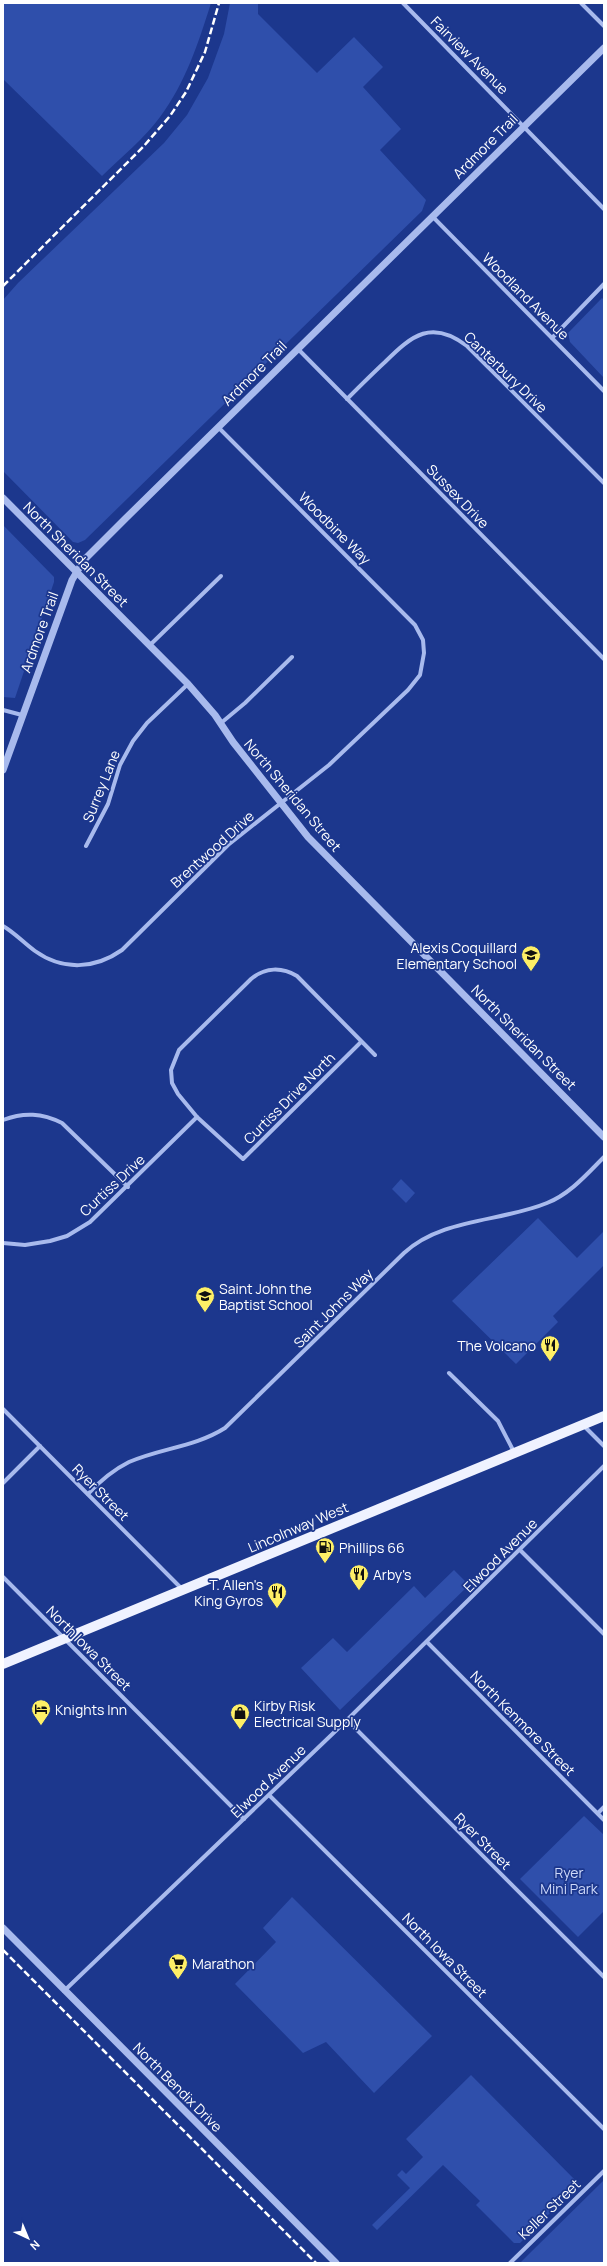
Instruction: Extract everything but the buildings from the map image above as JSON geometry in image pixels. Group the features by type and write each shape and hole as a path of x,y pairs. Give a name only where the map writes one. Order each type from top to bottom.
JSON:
{"main road":[{"name":"Lincolnway West","path":"3,1664 604,1416"}],"street":[{"name":"Fairview Avenue","path":"403,3 604,209"},
{"path":"581,3 604,26"},
{"name":"Ardmore Trail","path":"3,770 76,572 84,560 604,48"},
{"name":"Woodland Avenue","path":"433,217 604,391"},
{"path":"552,338 604,284"},
{"name":"Canterbury Drive","path":"347,399 412,337 430,332 449,335 467,346 604,483"},
{"name":"Sussex Drive","path":"298,348 604,659"},
{"name":"Woodbine Way","path":"218,427 408,617 420,632 424,653"},
{"name":"North Sheridan Street","path":"3,498 188,684 221,723 281,804 318,848 604,1136"},
{"path":"150,645 221,576"},
{"name":"Brentwood Drive","path":"3,926 41,955 60,963 77,966 102,962 122,950 228,845 329,765 408,690 420,675 424,653"},
{"path":"221,723 245,703 292,657"},
{"name":"Surrey Lane","path":"86,846 108,804 120,765 133,741 147,723 188,684"},
{"path":"3,710 22,715"},
{"path":"197,1117 178,1094 172,1083 171,1070 174,1058 182,1046 259,973 275,969 290,972 297,976 361,1042 376,1055"},
{"name":"Curtiss Drive North","path":"197,1117 243,1159 361,1042"},
{"path":"3,1120 33,1114 43,1115 62,1123 128,1186"},
{"name":"Curtiss Drive","path":"3,1243 25,1245 50,1241 66,1236 90,1222 197,1117"},
{"name":"Saint Johns Way","path":"88,1494 110,1474 129,1462 201,1441 225,1428 415,1244 442,1231 547,1203 575,1185 604,1157"},
{"path":"449,1373 498,1421 514,1453"},
{"name":"Ryer Street","path":"3,1409 183,1590"},
{"path":"582,1425 604,1446"},
{"path":"3,1483 40,1446"},
{"name":"Elwood Avenue","path":"64,1991 270,1796 604,1466"},
{"path":"520,1550 604,1634"},
{"name":"North Iowa Street","path":"3,1577 244,1819"},
{"name":"North Kenmore Street","path":"427,1642 604,1820"},
{"name":"Ryer Street","path":"347,1720 604,1977"},
{"name":"North Iowa Street","path":"270,1796 604,2129"},
{"path":"598,1814 604,1807"},
{"name":"North Bendix Drive","path":"3,1928 336,2263"},
{"name":"Keller Street","path":"510,2263 604,2171"}],"green space":[{"path":"3,3 211,3 190,62 169,104 147,133 102,176 3,79"},
{"path":"230,3 258,3 258,14 317,73 354,37 383,67 363,87 401,129 380,150 426,200 422,211 85,540 78,543 73,542 3,471 3,300 18,283 164,143 187,115 208,78 224,34"},
{"path":"602,298 604,300 604,378 570,342 568,333"},
{"path":"3,525 54,577 54,582 15,698 3,697"},
{"path":"401,1179 415,1193 406,1203 392,1189"},
{"path":"538,1218 577,1258 604,1231 604,1265 553,1316 558,1322 516,1364 452,1301"},
{"path":"454,1570 469,1585 340,1710 301,1668 333,1638 347,1652 414,1586 425,1598"},
{"name":"Ryer Mini Park","path":"584,1816 604,1835 604,1911 578,1937 520,1879"},
{"path":"292,1897 432,2036 374,2093 326,2042 303,2053 235,1984 276,1942 263,1928"},
{"path":"471,2075 579,2184 520,2243 514,2243 476,2205 480,2201 443,2165 377,2230 372,2225 410,2188 397,2175 402,2170 406,2174 423,2157 406,2139"},
{"path":"604,2180 604,2263 520,2263 530,2253"}],"railway":[{"path":"3,286 143,147 170,116 186,92 205,52 219,3"},
{"path":"3,1950 316,2263"}],"place":[{"name":"Alexis Coquillard Elementary School","path":"531,972"},
{"name":"Saint John the Baptist School","path":"205,1313"},
{"name":"The Volcano","path":"550,1362"},
{"name":"Phillips 66","path":"325,1564"},
{"name":"Arby's","path":"359,1591"},
{"name":"T. Allen's King Gyros","path":"277,1609"},
{"name":"Knights Inn","path":"41,1726"},
{"name":"Kirby Risk Electrical Supply","path":"240,1730"},
{"name":"Marathon","path":"178,1980"}]}
